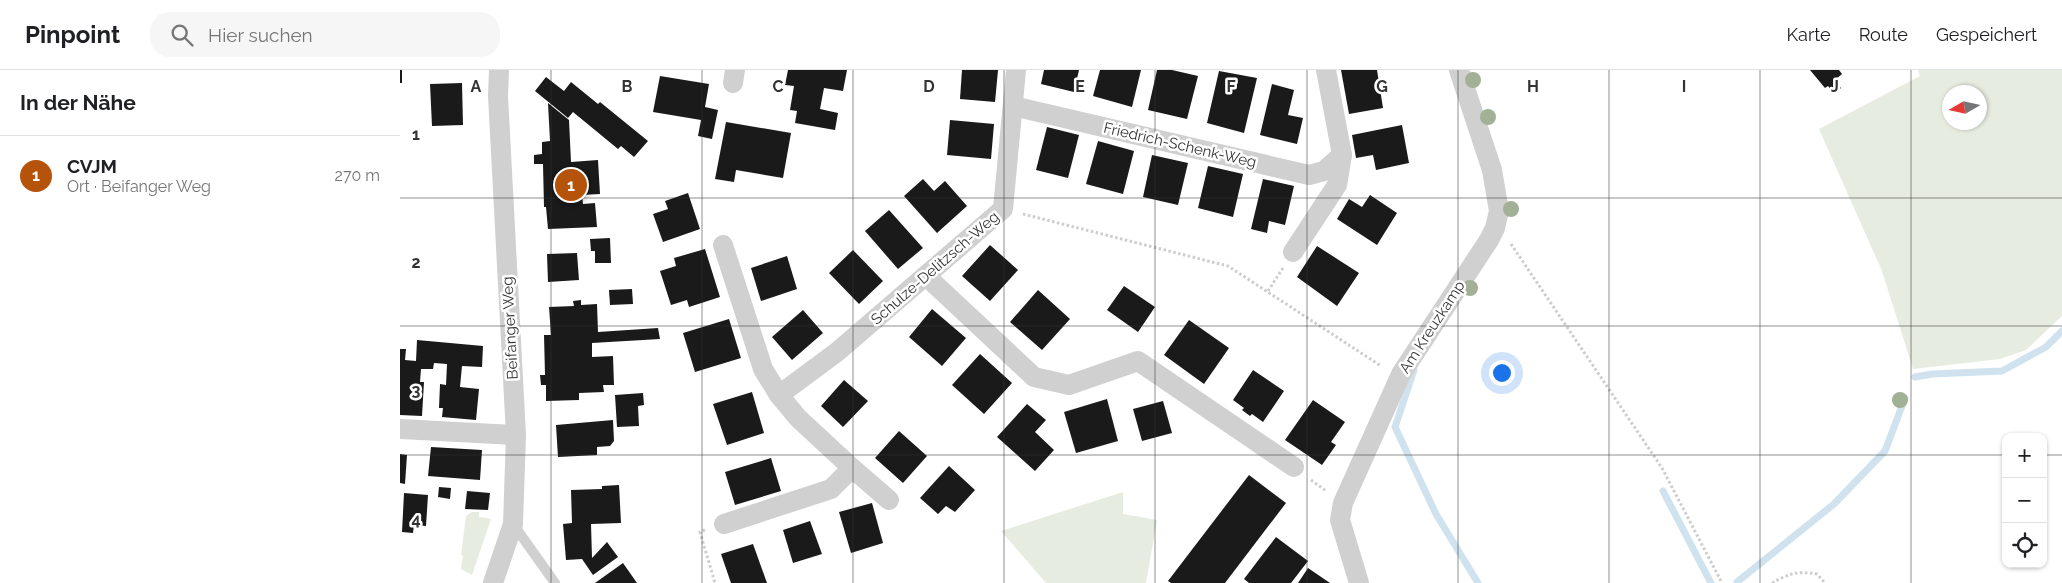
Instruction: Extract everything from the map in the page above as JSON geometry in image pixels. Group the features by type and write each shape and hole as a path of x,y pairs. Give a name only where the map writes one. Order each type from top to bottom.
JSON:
{"street":[{"name":"Beifanger Weg","path":"493,583 513,524 516,435 498,96 499,70"},
{"name":"Schulze-Delitzsch-Weg","path":"779,395 837,352 1003,209 1016,70"},
{"path":"1293,252 1337,185 1342,155 1326,70"},
{"name":"Am Kreuzkamp","path":"1359,583 1340,520 1343,503 1398,378 1489,240 1495,228 1499,211 1492,170 1459,70"},
{"name":"Friedrich-Schenk-Weg","path":"1013,106 1309,175 1324,171 1342,155"},
{"path":"723,245 763,369 779,395 798,418 889,500"},
{"path":"926,276 1034,377 1069,385 1138,361 1294,468"},
{"path":"400,429 516,435"},
{"path":"724,524 831,489 852,468"}],"lane":[{"path":"513,524 555,583"}],"path":[{"path":"1003,209 1228,266 1398,378"},
{"path":"1495,228 1509,241 1662,468 1722,583"},
{"path":"1294,468 1343,503"},
{"path":"715,583 700,532 724,524"},
{"path":"1772,583 1798,571 1817,574 1825,583"}],"shaded area":[{"path":"1918,70 2062,70 2062,316 2026,350 2000,359 1913,369 1882,271 1819,129 1920,76"},
{"path":"1123,492 1123,514 1157,520 1146,583 1046,583 1001,531"},
{"path":"472,512 479,512 479,517 491,519 472,575 461,569 463,556 461,555 466,516"}],"building":[{"path":"400,70 402,70 402,83 400,83"},
{"path":"788,70 847,70 843,91 824,88 820,109 838,113 835,130 795,123 797,111 790,110 794,86 785,85"},
{"path":"962,70 998,70 995,102 960,99"},
{"path":"1044,70 1079,70 1074,92 1041,84"},
{"path":"1100,70 1141,70 1132,107 1093,96"},
{"path":"1157,70 1172,70 1198,76 1187,119 1148,110"},
{"path":"1341,70 1377,70 1383,108 1349,114"},
{"path":"1810,70 1839,70 1842,74 1835,80 1841,88 1834,94 1828,86 1825,88"},
{"path":"1219,71 1257,78 1244,133 1207,123"},
{"path":"660,76 709,84 705,107 718,110 712,139 698,136 701,120 653,112"},
{"path":"546,77 564,91 571,82 598,104 600,102 648,141 634,157 621,146 618,149 573,112 568,118 535,91"},
{"path":"462,83 463,125 432,126 430,84"},
{"path":"1272,84 1294,90 1288,115 1303,118 1297,144 1260,135"},
{"path":"548,103 569,120 571,162 598,160 600,194 582,195 583,204 595,203 597,227 548,229 546,207 544,207 543,164 534,164 534,155 542,154 542,142 550,141"},
{"path":"950,120 994,124 991,159 947,155"},
{"path":"726,122 791,133 783,178 736,170 734,182 715,179"},
{"path":"1402,125 1409,163 1376,170 1373,155 1356,158 1352,135"},
{"path":"1047,127 1079,135 1068,178 1036,170"},
{"path":"1098,141 1134,151 1123,194 1086,184"},
{"path":"1152,155 1188,163 1178,205 1143,197"},
{"path":"1208,166 1243,174 1233,217 1198,208"},
{"path":"923,179 934,191 945,181 967,206 937,233 904,196"},
{"path":"1263,179 1294,186 1285,225 1269,221 1267,233 1251,229"},
{"path":"688,193 700,229 663,242 653,214 668,209 665,201"},
{"path":"1370,195 1397,213 1377,245 1337,219 1349,199 1362,207"},
{"path":"889,210 923,248 898,269 865,231"},
{"path":"610,238 611,263 595,263 595,251 591,251 590,239"},
{"path":"990,245 1018,270 990,301 962,276"},
{"path":"1317,246 1359,273 1337,306 1297,277"},
{"path":"705,249 720,297 689,307 687,300 671,305 660,271 676,266 674,258"},
{"path":"853,250 883,281 859,304 829,273"},
{"path":"577,253 579,280 548,282 547,254"},
{"path":"787,256 797,289 761,301 751,268"},
{"path":"1124,286 1155,307 1138,332 1107,310"},
{"path":"632,289 633,304 610,305 609,290"},
{"path":"1038,290 1070,319 1042,350 1010,322"},
{"path":"581,300 581,305 597,304 598,332 658,328 660,339 592,343 592,357 613,356 614,385 603,385 604,392 579,393 579,400 546,401 546,385 541,385 540,375 545,375 544,335 551,335 549,307 574,306 573,301"},
{"path":"932,309 966,338 942,366 909,337"},
{"path":"803,310 823,333 792,360 772,337"},
{"path":"729,319 741,358 695,372 683,333"},
{"path":"1189,320 1229,348 1204,384 1164,355"},
{"path":"417,340 483,346 482,367 462,366 460,387 479,389 476,420 442,417 443,408 439,408 440,384 446,385 447,364 434,363 433,369 421,369 420,382 424,382 422,416 400,415 400,349 406,349 405,360 416,361"},
{"path":"980,354 1012,383 984,414 952,385"},
{"path":"1253,370 1284,391 1263,422 1252,414 1250,416 1242,410 1244,408 1233,400"},
{"path":"844,380 868,401 843,427 821,406"},
{"path":"752,392 764,433 727,445 713,404"},
{"path":"643,393 644,405 638,406 639,426 617,427 615,395"},
{"path":"1107,399 1118,441 1076,453 1064,412"},
{"path":"1313,400 1345,422 1331,442 1336,445 1322,465 1285,440"},
{"path":"1163,401 1172,433 1142,441 1133,409"},
{"path":"1027,404 1046,420 1035,432 1054,450 1035,471 997,437"},
{"path":"613,420 614,441 610,446 597,447 597,455 558,457 556,425"},
{"path":"899,431 927,456 903,483 875,458"},
{"path":"431,447 482,450 480,480 428,476"},
{"path":"400,454 407,455 405,484 400,483"},
{"path":"771,458 781,491 735,505 725,472"},
{"path":"949,466 975,490 955,512 946,506 938,514 920,498"},
{"path":"1249,475 1286,503 1225,583 1171,583 1168,581"},
{"path":"619,485 621,523 591,524 592,558 607,542 618,557 593,575 582,559 566,560 563,524 572,523 571,490 602,489 602,486"},
{"path":"439,487 451,488 450,499 438,497"},
{"path":"467,491 490,493 488,510 465,509"},
{"path":"404,493 428,495 426,526 414,525 413,533 402,532"},
{"path":"872,503 883,543 851,553 839,512"},
{"path":"810,521 822,554 793,563 783,530"},
{"path":"1276,537 1308,561 1291,583 1249,583 1244,579"},
{"path":"753,544 767,583 731,583 721,554"},
{"path":"623,563 637,583 595,583"},
{"path":"1308,568 1330,583 1298,583"}],"waterway":[{"path":"1915,377 1932,374 2002,371 2046,347 2062,331"},
{"path":"1414,370 1395,427 1436,514 1478,583"},
{"path":"1737,582 1834,504 1885,451 1905,398"},
{"path":"1663,491 1711,583"}],"place":[{"name":"CVJM","path":"571,185"}]}
